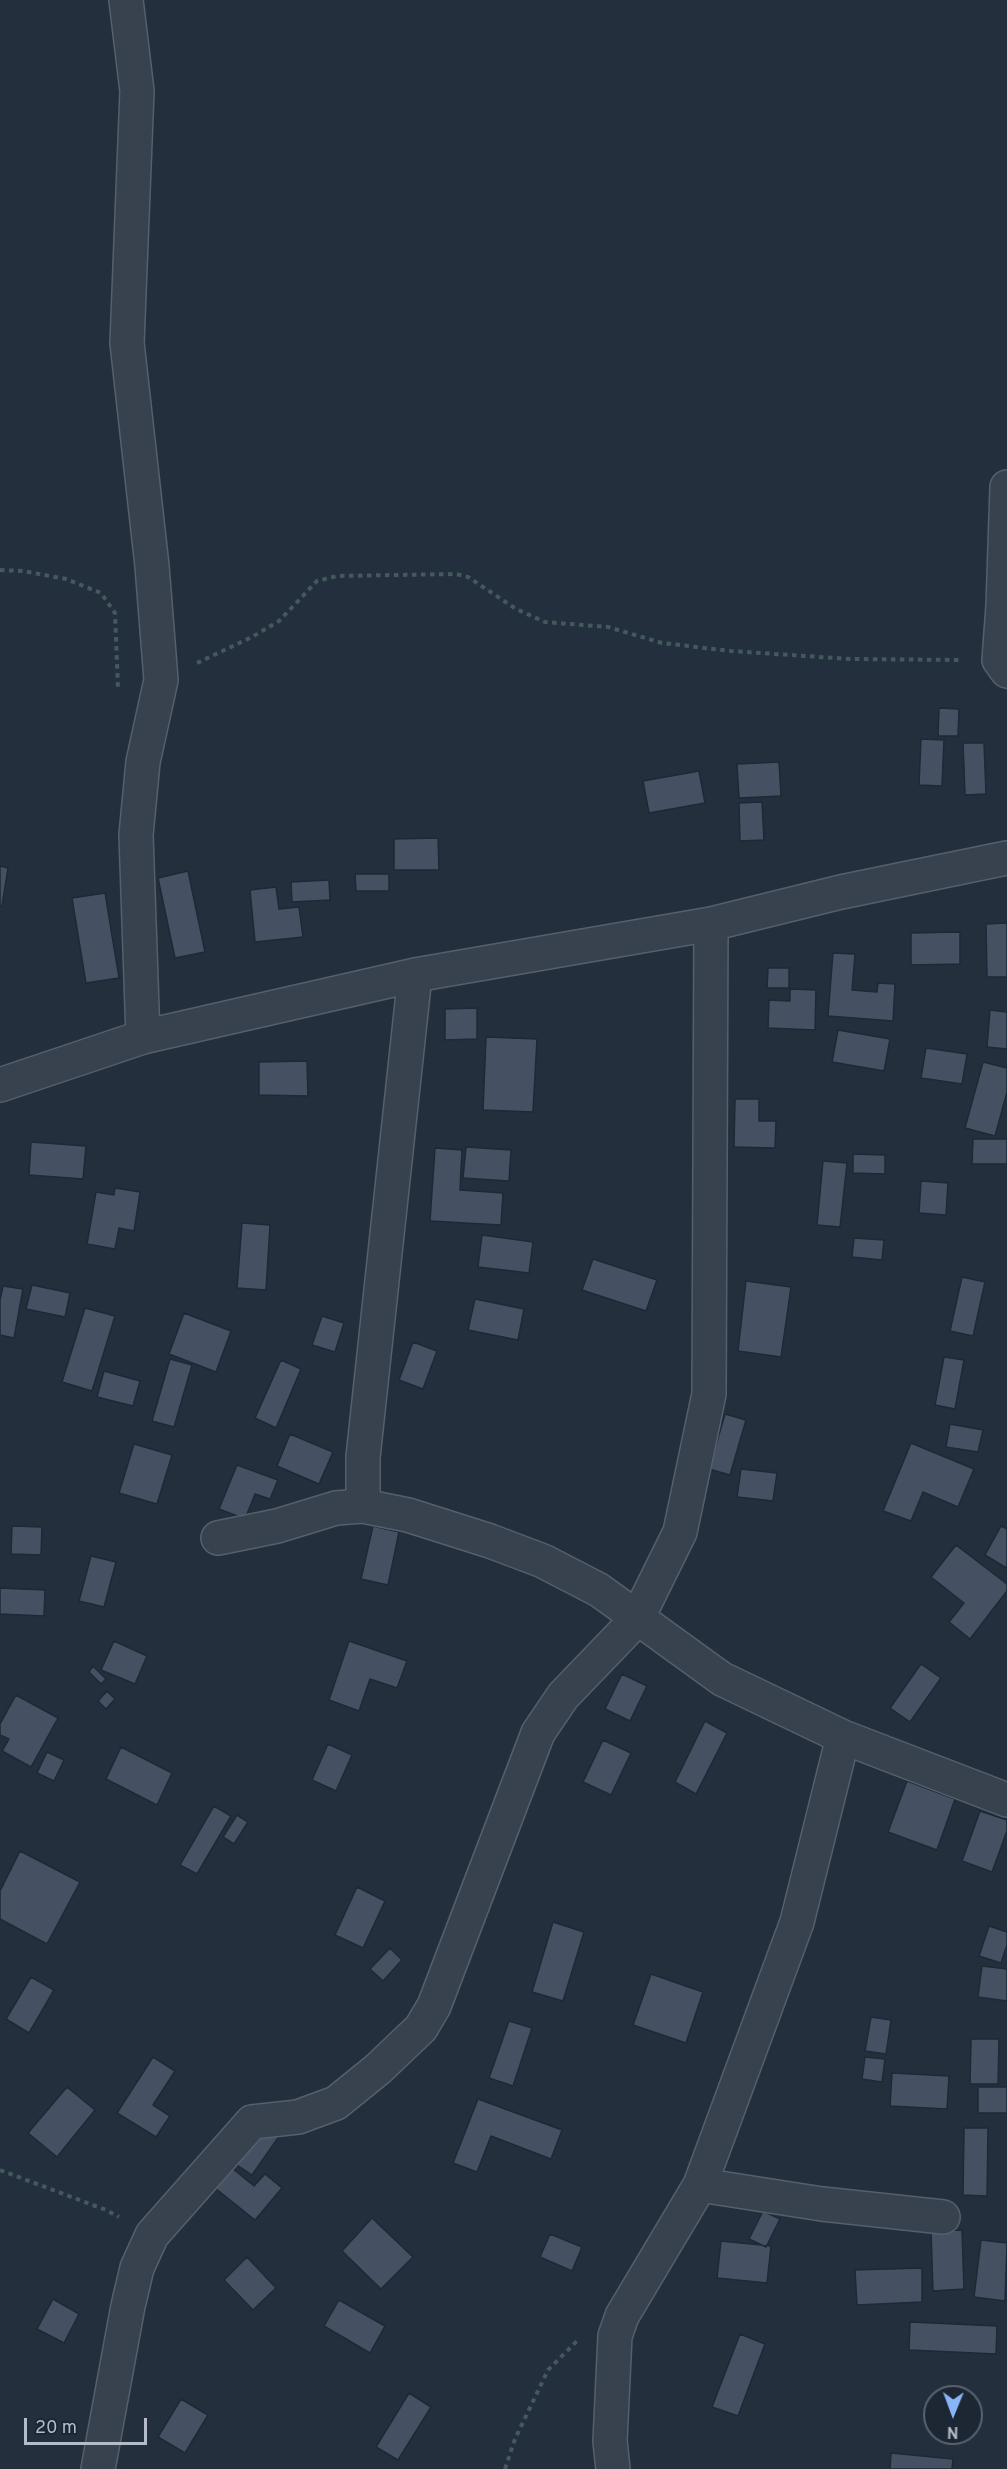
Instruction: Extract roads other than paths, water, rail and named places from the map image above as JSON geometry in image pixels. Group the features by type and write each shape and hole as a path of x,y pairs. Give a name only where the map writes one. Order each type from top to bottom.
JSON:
{"street":[{"path":"126,0 137,91 127,343 152,566 161,680 143,762 136,835 143,1037"},
{"path":"1003,666 1007,487"},
{"path":"0,1085 143,1037 415,975 711,924 841,892 1007,858"},
{"path":"98,2469 128,2306 141,2258 152,2235 252,2122 298,2117 336,2103 378,2070 421,2028 434,2006 538,1733 563,1696 637,1619 680,1532 709,1394 711,924"},
{"path":"363,1506 363,1457 415,975"},
{"path":"218,1538 278,1526 336,1508 363,1506 408,1515 543,1561 599,1590 722,1679 843,1737 1007,1800"},
{"path":"613,2469 610,2441 615,2336 622,2316 700,2185 797,1922 843,1737"},
{"path":"700,2185 822,2204 943,2217"}]}
